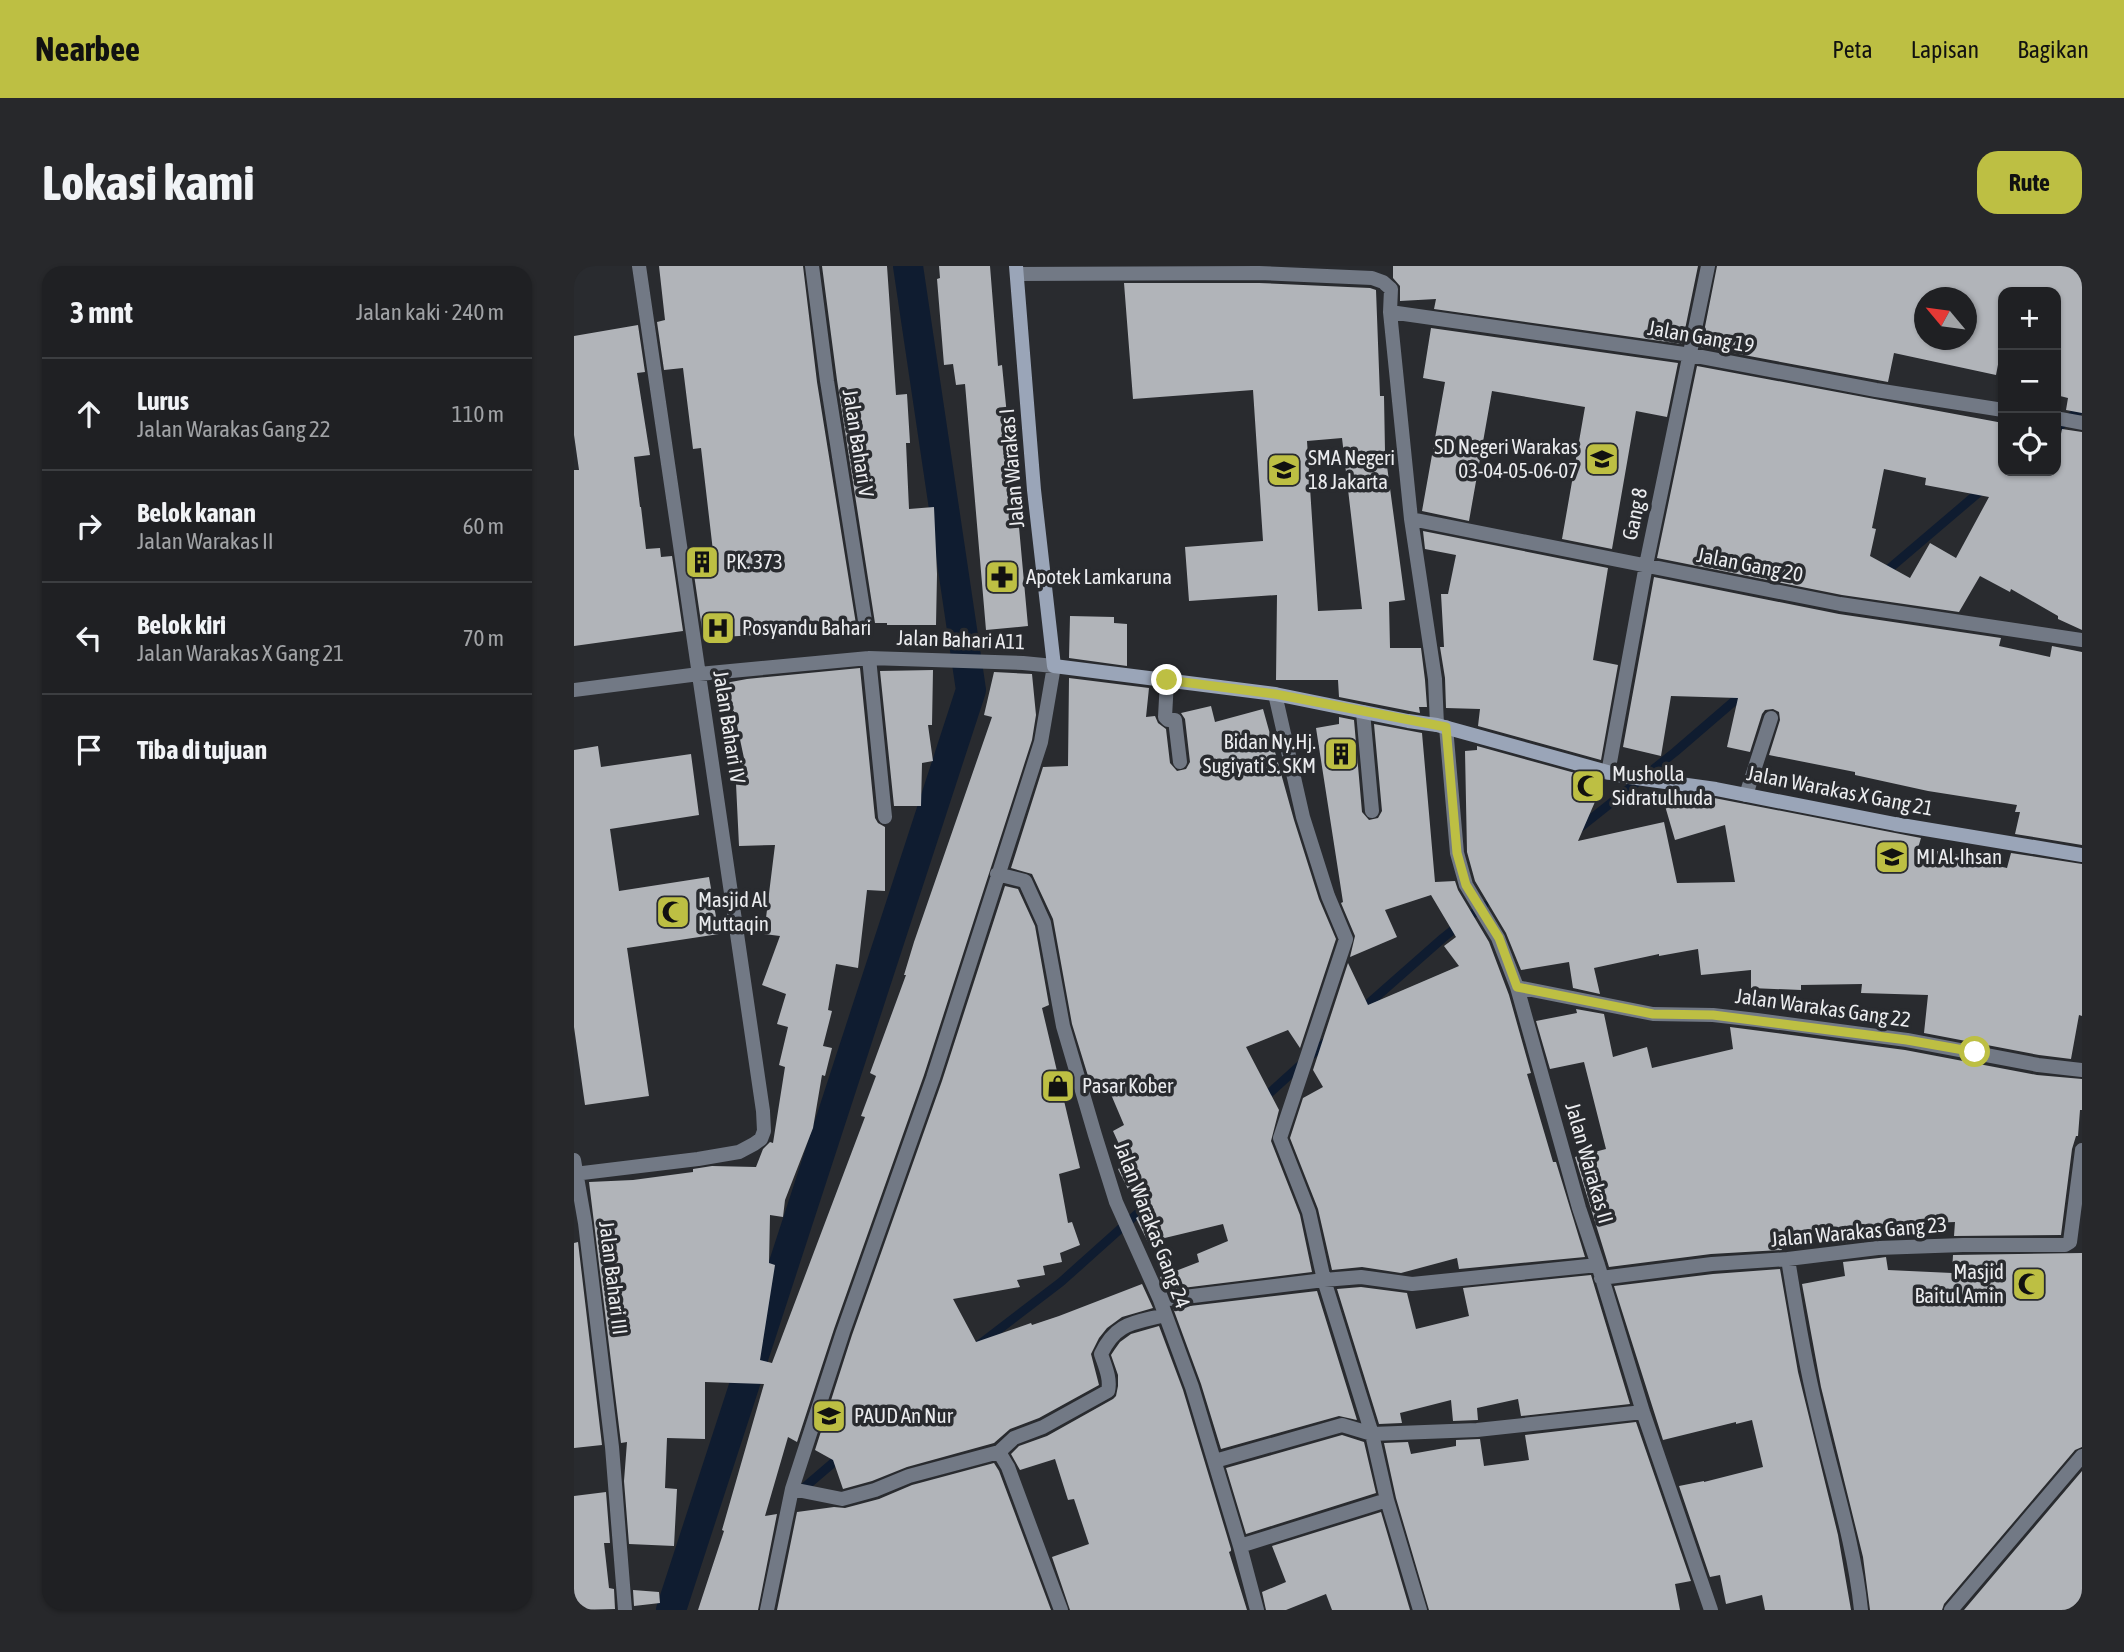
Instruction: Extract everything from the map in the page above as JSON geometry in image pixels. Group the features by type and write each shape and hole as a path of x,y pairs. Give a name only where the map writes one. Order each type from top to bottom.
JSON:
{"street":[{"name":"Jalan Bahari IV","path":"575,1169 698,1159 739,1152 761,1139 764,1130 639,266"},
{"name":"Jalan Bahari V","path":"812,266 827,381 866,627"},
{"name":"Gang 8","path":"1608,772 1646,565 1708,266"},
{"path":"1016,270 1258,269"},
{"name":"Jalan Warakas II","path":"1258,269 1372,278 1391,289 1390,312 1411,519 1442,726 1457,853 1466,885 1499,938 1517,987 1579,1209 1643,1412 1710,1610"},
{"name":"Jalan Warakas I","path":"1016,270 1034,490 1054,666"},
{"name":"Jalan Gang 19","path":"1390,312 1691,355 1876,390 1998,409"},
{"path":"2061,419 2081,423"},
{"name":"Jalan Gang 20","path":"1411,519 1840,604 2082,640"},
{"name":"Jalan Bahari A11","path":"574,690 699,674 869,658 1054,666"},
{"path":"869,658 885,817"},
{"path":"767,1610 794,1490 843,1332 933,1078 1041,742 1054,666"},
{"name":"Jalan Warakas X Gang 21","path":"1054,666 1275,694 1442,726 1635,779 1745,795 2082,855"},
{"path":"1167,680 1165,717 1175,720 1180,762"},
{"path":"1275,694 1303,817 1328,896 1346,940 1280,1138 1309,1213 1324,1280 1372,1434 1387,1500 1420,1610"},
{"path":"1363,712 1372,811"},
{"path":"1745,795 1771,718"},
{"name":"Jalan Warakas Gang 24","path":"997,874 1025,881 1044,923 1063,1026 1116,1202 1160,1300 1192,1387 1257,1610"},
{"name":"Jalan Warakas Gang 22","path":"1517,987 1653,1014 1713,1015 1757,1020 1907,1040 2038,1065 2082,1070"},
{"name":"Jalan Warakas Gang 23","path":"1160,1300 1324,1280 1361,1278 1412,1284 1788,1259 1878,1248 2066,1245 2070,1242 2082,1150"},
{"name":"Jalan Bahari III","path":"575,1169 585,1223 612,1447 625,1610"},
{"path":"1788,1259 1816,1406 1857,1571 1861,1610"},
{"path":"794,1490 842,1499 875,1490 909,1476 999,1452 1013,1438 1052,1423 1108,1391 1107,1372 1101,1354 1113,1335 1120,1327 1165,1314"},
{"path":"1215,1461 1342,1425 1372,1434 1477,1430 1643,1412"},
{"path":"999,1452 1009,1467 1061,1610"},
{"path":"1951,1610 2082,1456"},
{"path":"1240,1546 1387,1500"}],"building":[{"path":"659,266 803,266 817,382 856,624 790,628 791,633 706,638 705,628 702,629 691,554 713,551 701,448 693,449 683,368 664,370 657,322 665,320"},
{"path":"822,266 887,266 896,395 907,394 910,443 906,443 909,509 934,507 936,625 875,623"},
{"path":"939,266 990,266 998,366 1002,365 1010,446 1014,446 1018,483 1015,483 1028,626 986,630 965,384 956,385 953,364 944,365 937,279 940,278"},
{"path":"1393,266 1698,266 1682,344 1434,309 1436,299 1400,301 1400,286 1393,278"},
{"path":"1717,266 2082,266 2082,413 2066,410 2068,398 2061,396 2061,287 1998,287 1996,375 1894,353 1888,382 1701,347"},
{"path":"1124,283 1259,283 1376,290 1385,451 1405,600 1389,602 1390,648 1421,648 1427,707 1419,707 1420,713 1339,697 1338,680 1276,680 1277,595 1189,601 1185,547 1263,541 1253,390 1133,399","holes":["1342,438 1362,609 1318,611 1307,441"]},
{"path":"638,325 645,372 637,373 650,455 634,457 646,549 660,548 661,557 672,556 683,631 574,646 574,470 579,470 574,435 574,336"},
{"name":"SD Negeri Warakas 03-04-05-06-07","path":"1431,328 1678,363 1667,417 1636,411 1612,549 1562,539 1585,407 1492,391 1469,521 1422,511 1445,382 1423,378"},
{"path":"1697,366 1998,422 1998,476 2061,476 2062,429 2082,432 2082,630 2058,619 2058,616 2011,589 2010,592 1980,576 1959,612 1842,595 1657,558","holes":["1884,469 1926,478 1925,485 1989,497 1956,558 1930,543 1910,578 1870,556 1876,529 1872,528"]},
{"path":"1423,531 1608,568 1593,660 1618,665 1601,760 1478,726 1480,709 1446,708 1440,647 1444,647 1441,594 1448,594 1456,555 1425,549"},
{"path":"1654,577 1839,614 2001,638 1999,646 2050,657 2052,646 2082,652 2082,845 2015,834 2020,812 2015,812 2017,805 1928,791 1855,775 1855,772 1769,755 1780,720 1779,712 1773,709 1765,710 1762,714 1750,752 1727,747 1738,698 1671,696 1661,756 1623,747"},
{"path":"1070,616 1114,617 1114,623 1127,624 1127,666 1069,658"},
{"path":"860,668 875,818 885,827 885,891 867,890 858,968 836,964 828,1010 832,1011 823,1046 832,1048 825,1076 822,1075 813,1128 785,1200 783,1217 770,1215 769,1263 775,1265 760,1360 772,1363 865,1117 861,1116 876,1076 870,1073 906,975 914,942 992,717 984,715 994,672 1032,674 1036,715 1032,740 924,1075 797,1442 788,1437 765,1516 777,1514 758,1610 698,1610 724,1531 722,1530 764,1384 705,1382 705,1439 667,1438 665,1488 677,1489 674,1546 629,1544 624,1481 627,1442 621,1443 589,1182 633,1180 693,1172 693,1169 712,1166 756,1167 763,1149 770,1142 773,1143 785,1067 779,1065 788,1027 777,1024 786,994 762,985 780,936 764,934 775,845 739,846 735,763 745,763 734,711 720,713 720,684"},
{"path":"933,670 932,725 928,725 933,761 922,763 921,806 894,806 880,671"},
{"path":"1069,678 1149,688 1146,717 1155,716 1158,723 1166,729 1170,763 1177,771 1186,769 1190,762 1185,719 1181,713 1211,706 1215,722 1263,709 1319,899 1336,939 1300,1048 1288,1030 1246,1047 1279,1110 1271,1141 1300,1215 1312,1272 1166,1290 1160,1277 1199,1262 1197,1254 1228,1241 1223,1224 1148,1242 1136,1218 1141,1215 1118,1169 1128,1164 1113,1131 1124,1125 1107,1085 1095,1091 1072,1024 1053,919 1032,874 1011,868 1043,767 1068,766"},
{"path":"1339,717 1354,720 1362,812 1369,820 1378,818 1382,811 1374,724 1422,733 1435,882 1455,881 1489,942 1509,995 1531,1073 1527,1074 1585,1257 1459,1269 1457,1258 1401,1273 1362,1267 1332,1270 1318,1209 1290,1138 1303,1098 1323,1087 1313,1070 1348,963 1368,1005 1459,966 1444,946 1456,937 1431,895 1385,910 1397,937 1350,957 1355,936 1341,903 1343,902 1316,728 1339,724"},
{"path":"598,746 601,767 691,754 699,815 610,829 619,891 709,877 719,934 627,948 649,1096 585,1105 574,1027 574,750"},
{"path":"1477,746 1604,781 1578,841 1664,822 1677,883 1735,882 1725,825 1675,840 1663,799 1681,794 1921,838 1918,848 1962,855 1961,858 2007,868 2011,853 2082,864 2082,1016 2079,1015 2071,1059 1924,1033 1928,995 1861,993 1862,984 1801,985 1801,990 1751,988 1751,970 1701,975 1698,949 1594,968 1600,994 1573,988 1569,962 1521,970 1506,933 1475,881 1467,852 1465,751 1477,750"},
{"path":"1005,886 1018,889 1035,926 1049,1005 1042,1008 1080,1168 1059,1174 1068,1223 1072,1222 1080,1245 1060,1253 1062,1262 1043,1266 1045,1275 1017,1280 1020,1287 953,1299 976,1342 1059,1316 1142,1284 1153,1308 1122,1317 1099,1338 1091,1354 1099,1385 1039,1418 1010,1429 994,1443 907,1467 843,1489 833,1460 815,1450 852,1335 942,1081"},
{"path":"1576,1009 1604,1014 1613,1057 1647,1047 1652,1068 1733,1049 1730,1027 1905,1050 2037,1075 2082,1079 2082,1110 2078,1136 2072,1149 2061,1235 1954,1236 1955,1222 1881,1225 1883,1238 1840,1243 1839,1234 1780,1238 1782,1250 1711,1254 1609,1267 1575,1157 1606,1149 1584,1062 1550,1069 1536,1021 1577,1013"},
{"path":"578,1242 602,1445 574,1448 574,1243"},
{"path":"2082,1253 2082,1447 2075,1450 1944,1604 1942,1610 1870,1610 1863,1557 1821,1387 1802,1284 1845,1276 1843,1262 1886,1257 1888,1270 1952,1273 1953,1255"},
{"path":"1780,1269 1798,1372 1838,1535 1851,1610 1765,1610 1762,1595 1726,1604 1720,1575 1710,1577 1679,1486 1763,1467 1752,1420 1663,1440 1614,1286"},
{"path":"1591,1275 1630,1404 1521,1416 1518,1399 1477,1408 1478,1420 1453,1421 1451,1400 1400,1413 1402,1423 1379,1424 1337,1289 1361,1287 1407,1293 1416,1329 1469,1316 1463,1288"},
{"path":"1317,1291 1357,1420 1339,1416 1221,1449 1173,1308"},
{"path":"1159,1326 1183,1390 1247,1610 1070,1610 1052,1557 1089,1544 1074,1499 1068,1500 1055,1459 1020,1470 1011,1454 1019,1446 1047,1436 1113,1399 1116,1396 1118,1375 1111,1355 1120,1342 1131,1334"},
{"path":"1636,1422 1691,1581 1675,1584 1680,1610 1429,1610 1396,1498 1384,1443 1408,1442 1411,1454 1456,1446 1456,1440 1480,1439 1484,1466 1529,1460 1525,1435"},
{"path":"1342,1435 1364,1442 1376,1493 1246,1534 1226,1468"},
{"path":"994,1463 1051,1610 777,1610 797,1512 845,1508 879,1499 912,1485"},
{"path":"2082,1471 2082,1597 2070,1610 1964,1610"},
{"path":"606,1492 610,1543 604,1543 609,1588 614,1589 615,1609 574,1610 574,1496"},
{"path":"1381,1512 1410,1610 1332,1610 1326,1594 1286,1610 1266,1610 1262,1592 1286,1582 1272,1546"},
{"path":"633,1590 659,1592 660,1603 634,1606"}],"waterway":[{"path":"671,1610 971,690 908,266"},
{"path":"2061,425 2082,408"},
{"path":"1883,574 1984,488"},
{"path":"1577,830 1747,690"},
{"path":"1359,1012 1484,905"},
{"path":"1263,1099 1328,1040"},
{"path":"980,1344 1061,1282 1147,1205"},
{"path":"799,1492 841,1456"}],"place":[{"name":"SD Negeri Warakas 03-04-05-06-07","path":"1602,459"},
{"name":"SMA Negeri 18 Jakarta","path":"1284,470"},
{"name":"PK. 373","path":"702,562"},
{"name":"Apotek Lamkaruna","path":"1002,577"},
{"name":"Posyandu Bahari","path":"718,628"},
{"name":"Bidan Ny.Hj. Sugiyati S. SKM","path":"1341,754"},
{"name":"Musholla Sidratulhuda","path":"1588,786"},
{"name":"MI Al-Ihsan","path":"1892,857"},
{"name":"Masjid Al Muttaqin","path":"673,912"},
{"name":"Pasar Kober","path":"1058,1086"},
{"name":"Masjid Baitul Amin","path":"2029,1284"},
{"name":"PAUD An Nur","path":"829,1416"}],"route":[{"path":"1167,680 1275,694 1446,727 1457,853 1466,885 1499,938 1517,987 1653,1014 1713,1015 1907,1040 1975,1052"}]}
